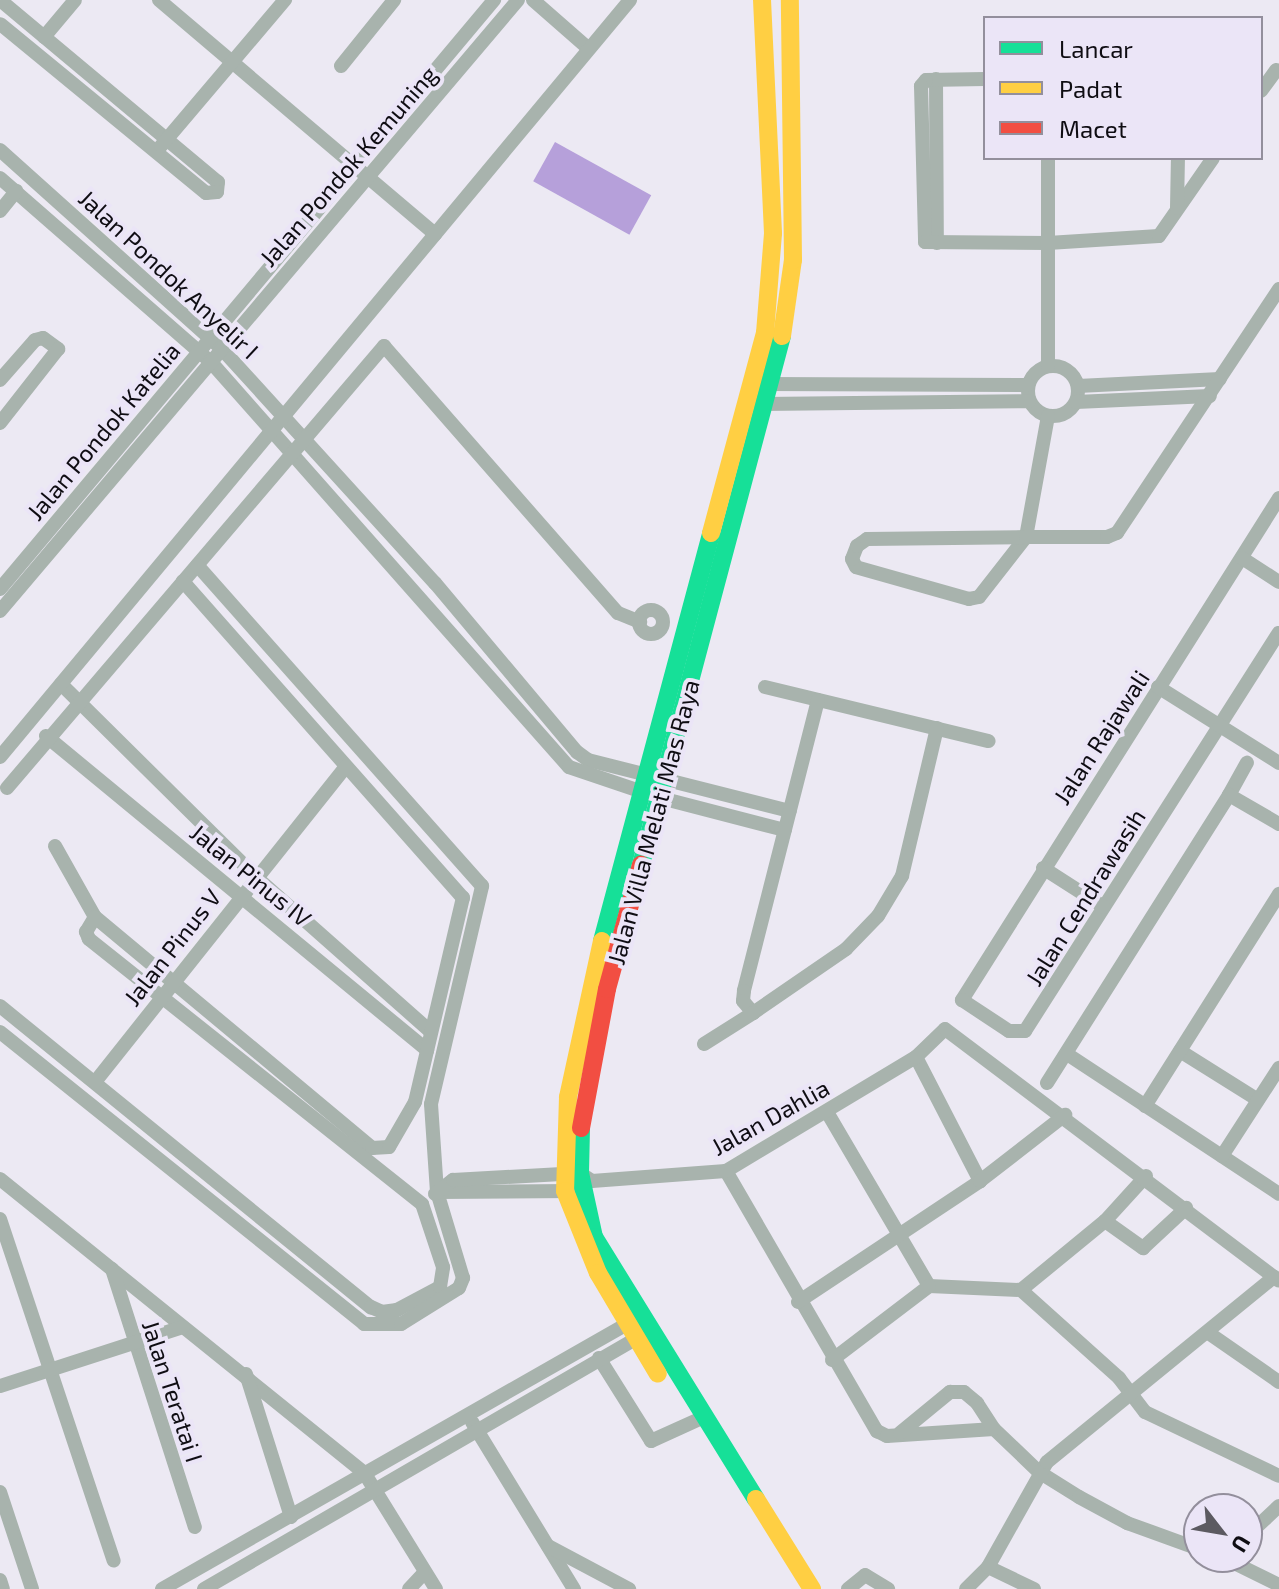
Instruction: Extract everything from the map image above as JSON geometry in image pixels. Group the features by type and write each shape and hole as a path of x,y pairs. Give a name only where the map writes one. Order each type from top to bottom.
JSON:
{"street":[{"path":"0,0 218,182 217,192 206,193 0,24"},
{"path":"44,37 75,0"},
{"path":"159,0 435,234"},
{"path":"156,152 285,0"},
{"path":"341,66 394,0"},
{"name":"Jalan Pondok Kemuning","path":"209,337 494,0"},
{"name":"Jalan Pondok Kemuning","path":"210,361 518,0"},
{"path":"533,0 589,49"},
{"path":"0,757 630,0"},
{"name":"Jalan Villa Melati Mas Raya","path":"762,0 773,233 764,384"},
{"name":"Jalan Villa Melati Mas Raya","path":"790,0 793,260 760,404 656,776 607,989 576,1098 576,1182 594,1237 637,1328 797,1589"},
{"path":"983,79 936,79 937,243 1048,243 1159,236 1212,160"},
{"path":"91,100 102,86"},
{"name":"Jalan Pondok Anyelir I","path":"0,150 221,348 284,414 577,752 588,760 790,811"},
{"path":"764,384 1028,385 1048,366 1048,160"},
{"path":"1177,208 1178,160"},
{"name":"Jalan Pondok Anyelir I","path":"0,178 210,361 273,428 563,763 577,774 785,830"},
{"path":"0,211 16,191"},
{"path":"1048,416 1026,537 974,599 856,567 852,559 867,539 1026,537 1107,537 1117,533 1279,289"},
{"name":"Jalan Pondok Katelia","path":"0,589 209,337"},
{"path":"0,380 35,340 43,338 58,349 0,423"},
{"path":"7,788 46,736 197,565 291,449 384,346 618,613 640,622"},
{"name":"Jalan Pondok Katelia","path":"0,611 210,361"},
{"path":"760,404 1029,401 1048,416 1064,414 1076,402 1078,386 1069,371 1048,366"},
{"path":"1078,386 1220,379"},
{"path":"1028,385 1029,401"},
{"path":"1076,402 1210,396"},
{"name":"Jalan Rajawali","path":"962,1000 1279,498"},
{"path":"1242,558 1279,582"},
{"path":"55,846 95,917 372,1148 389,1147 415,1102 431,1032 453,979 482,886 197,565"},
{"path":"0,1032 364,1324 401,1324 459,1288 463,1278 437,1192 431,1104 453,979 463,898 183,581"},
{"name":"Jalan Cendrawasih","path":"962,1000 1009,1031 1025,1031 1279,633"},
{"name":"Jalan Pinus IV","path":"61,684 257,878 431,1032"},
{"path":"765,687 989,741"},
{"path":"1158,687 1279,763"},
{"path":"301,715 314,698"},
{"path":"753,1013 743,1001 744,991 818,700"},
{"path":"704,1044 846,949 878,916 902,876 937,728"},
{"name":"Jalan Pinus IV","path":"46,736 242,894 427,1050"},
{"path":"1047,1083 1247,763"},
{"name":"Jalan Pinus V","path":"72,1087 90,1077 163,995 346,767"},
{"path":"1229,795 1279,824"},
{"path":"1043,868 1104,907"},
{"path":"1145,1106 1279,894"},
{"path":"0,1006 382,1312 440,1287 443,1278 422,1204 89,939 86,932 95,917"},
{"name":"Jalan Dahlia","path":"437,1192 726,1171 916,1057 945,1029 1065,1115"},
{"path":"1180,1051 1258,1100"},
{"path":"1067,1054 1279,1194"},
{"path":"916,1057 980,1181"},
{"path":"1222,1156 1279,1068"},
{"path":"415,1102 431,1104"},
{"path":"827,1112 929,1286"},
{"path":"798,1302 980,1181 1065,1115 1277,1279 1039,1472 988,1567 966,1589"},
{"path":"136,1140 147,1125"},
{"path":"726,1171 798,1302 877,1431 994,1429"},
{"path":"1021,1290 1105,1221 1146,1176"},
{"path":"0,1179 246,1374 365,1474 436,1589"},
{"path":"422,1204 437,1192"},
{"path":"1105,1221 1143,1248 1186,1208"},
{"path":"0,1219 47,1370 114,1561"},
{"name":"Jalan Teratai I","path":"111,1268 132,1342 195,1527"},
{"path":"832,1360 929,1286 1021,1290 1164,1424 1279,1476"},
{"path":"0,1386 183,1327"},
{"path":"204,1589 599,1358 637,1328"},
{"path":"162,1589 469,1415 637,1328"},
{"path":"1210,1334 1279,1382"},
{"path":"599,1358 650,1441 696,1421"},
{"path":"246,1374 291,1517"},
{"path":"900,1433 950,1392 964,1392 977,1403 994,1429 1039,1472 1127,1523 1183,1543"},
{"path":"469,1415 574,1589"},
{"name":"Jalan Villa Melati Mas Raya","path":"696,1421 812,1589"},
{"path":"0,1492 32,1589"},
{"path":"1263,1521 1279,1506"},
{"path":"547,1545 627,1588"},
{"path":"988,1567 1034,1589"},
{"path":"409,1589 425,1572"},
{"path":"1253,1573 1275,1586"},
{"path":"848,1589 865,1575 888,1589"},
{"path":"0,1580 3,1589"}],"shaded area":[{"path":"555,142 651,195 629,235 533,181"}],"traffic: fast":[{"path":"641,865 782,336"},
{"path":"602,941 711,533"},
{"path":"581,1128 580,1173 594,1237 756,1499"}],"traffic: slow":[{"path":"711,533 765,333 773,233 762,0"},
{"path":"782,336 793,260 790,0"},
{"path":"602,941 568,1097 565,1191 598,1273 658,1374"},
{"path":"756,1499 812,1589"}],"traffic: jam":[{"path":"581,1128 607,989 641,865"}]}
